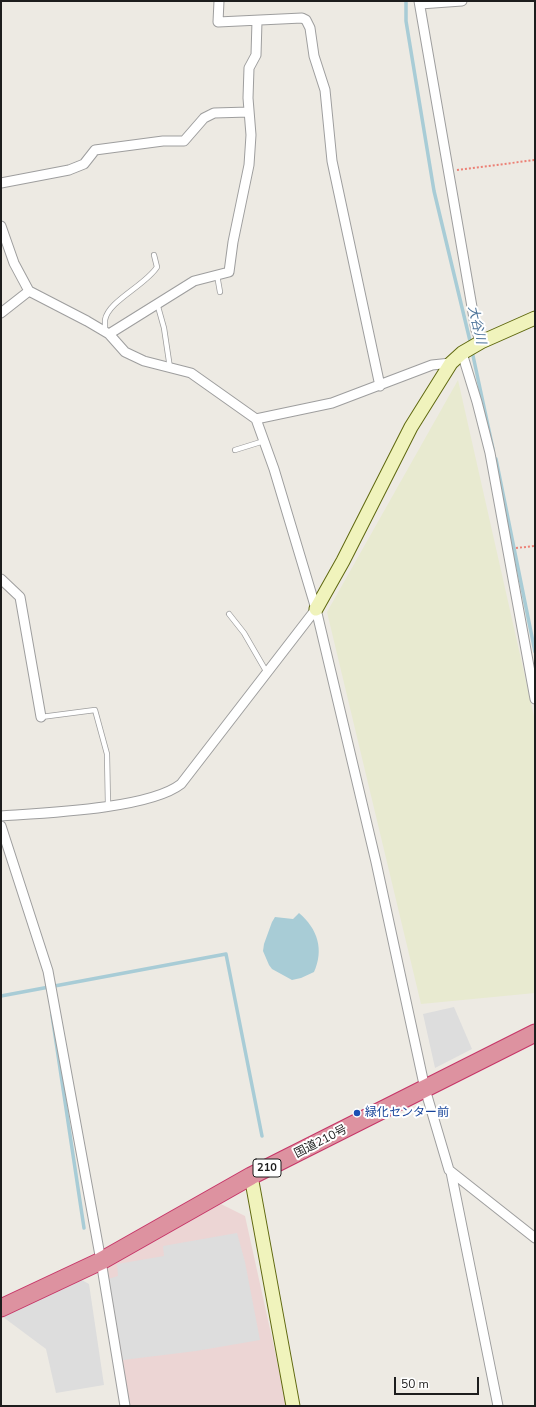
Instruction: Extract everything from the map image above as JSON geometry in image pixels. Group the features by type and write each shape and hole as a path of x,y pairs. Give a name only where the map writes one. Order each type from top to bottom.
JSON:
{"highway":[{"name":"国道210号","path":"1,1308 101,1261 251,1176 535,1033"}],"street":[{"path":"219,1 218,22 302,18 306,20 310,28 314,56 325,90 334,169 380,386"},
{"path":"462,1 420,2 476,330 481,342"},
{"path":"107,333 194,280 229,272 233,242 250,165 250,68 256,55 257,21"},
{"path":"1,183 70,170 84,164 95,150 163,141 184,141 204,118 214,113 249,112"},
{"path":"1,226 14,263 29,291 107,333 125,352 144,361 191,373 256,419 265,441 316,609 376,862 425,1089 449,1170 451,1172 498,1406"},
{"path":"1,313 29,291"},
{"path":"1,816 108,806 159,796 173,790 181,784 266,671 316,609 343,561 411,427 451,363 462,353 481,342 535,318"},
{"path":"462,353 477,402 490,453 535,699"},
{"path":"256,419 332,402 380,386 432,365 451,363"},
{"path":"1,579 20,597 41,717"},
{"path":"1,826 48,971 101,1261 125,1406"},
{"path":"451,1172 535,1238"},
{"path":"251,1176 293,1406"}],"lane":[{"path":"107,333 105,318 118,301 151,276 157,267 154,255"},
{"path":"217,275 220,292"},
{"path":"157,303 164,328 170,368"},
{"path":"235,450 265,441"},
{"path":"229,614 244,633 266,671"},
{"path":"41,717 95,710 107,754 108,806"}],"path":[{"path":"448,172 535,160"},
{"path":"508,549 535,546"}],"shaded area":[{"path":"454,1007 472,1049 435,1068 423,1014"},
{"path":"221,1204 245,1216 287,1406 129,1406 107,1265"},
{"path":"237,1233 245,1262 260,1340 196,1351 123,1360 108,1279 118,1276 117,1264 164,1256 163,1246"},
{"path":"80,1279 89,1284 104,1385 56,1393 46,1349 3,1317"}],"green space":[{"path":"458,380 535,721 535,993 421,1004 327,612"}],"water":[{"path":"299,913 306,919 315,933 319,948 319,956 314,972 292,980 272,969 263,951 264,944 275,917 293,919"}],"waterway":[{"name":"大谷川","path":"406,1 406,21 434,191 471,345"},
{"name":"大谷川","path":"472,351 493,449"},
{"name":"大谷川","path":"496,459 535,652"},
{"path":"1,996 226,954 262,1136"},
{"path":"52,1015 84,1228"}],"place":[{"name":"緑化センター前","path":"357,1113"}]}
